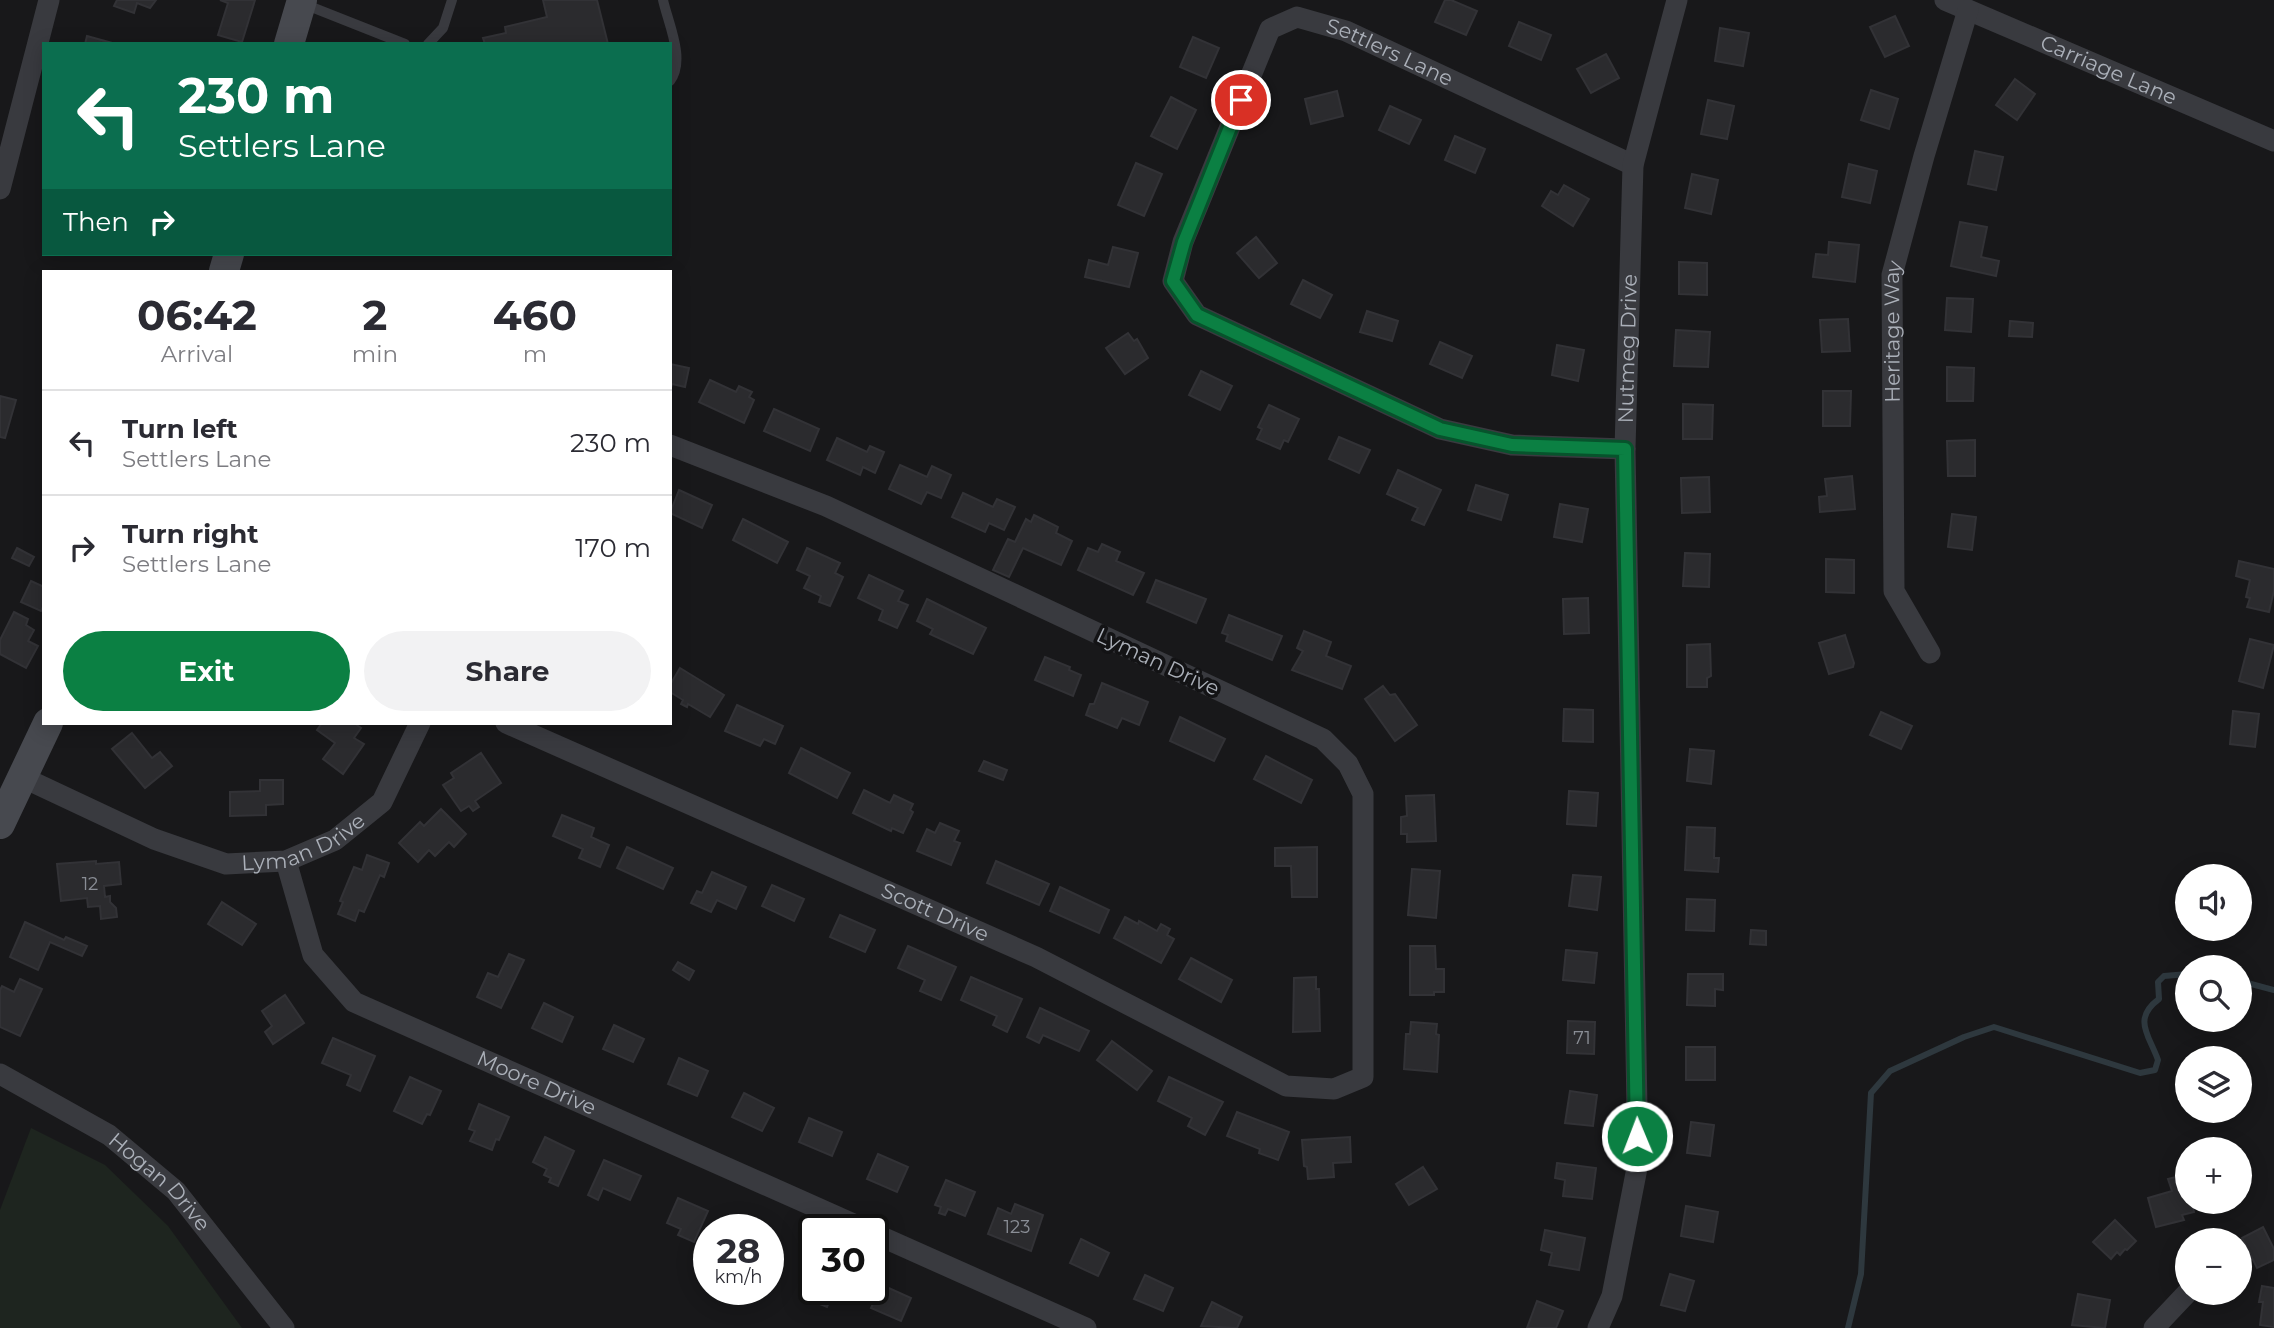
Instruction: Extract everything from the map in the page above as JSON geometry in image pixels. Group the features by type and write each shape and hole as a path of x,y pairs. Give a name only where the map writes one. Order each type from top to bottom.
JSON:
{"main road":[{"path":"290,42 301,2"},
{"path":"0,824 47,725"}],"street":[{"path":"0,189 49,0"},
{"name":"Nutmeg Drive","path":"1598,1328 1612,1296 1638,1163 1625,449 1633,165 1677,0"},
{"name":"Carriage Lane","path":"1945,0 2274,141"},
{"name":"Heritage Way","path":"1930,653 1894,591 1892,275 1968,10"},
{"name":"Settlers Lane","path":"1625,449 1512,445 1440,429 1197,315 1173,281 1184,242 1270,29 1297,17 1346,30 1633,165"},
{"name":"Lyman Drive","path":"672,446 826,506 1323,739 1348,764 1363,794 1363,1077"},
{"name":"Lyman Drive","path":"22,777 154,839 226,864 286,861 335,840 382,802 420,725"},
{"name":"Scott Drive","path":"511,725 1036,957 1286,1086 1334,1089 1363,1077"},
{"name":"Moore Drive","path":"286,861 313,955 354,1002 831,1214"},
{"name":"Hogan Drive","path":"0,1074 109,1135 176,1191 284,1328"},
{"path":"889,1240 1086,1328"},
{"path":"2154,1328 2176,1305"}],"lane":[{"path":"430,42 443,28 452,0"},
{"path":"663,0 677,62 672,78"},
{"path":"301,2 400,42"}],"shaded area":[{"path":"31,1128 105,1165 168,1226 242,1328 0,1328 0,1210"}],"building":[{"path":"117,0 156,0 150,8 137,3 134,13 114,6"},
{"path":"220,0 255,0 242,42 218,35 228,3"},
{"path":"543,0 597,0 608,42 484,42 483,38 506,33 505,27 547,17"},
{"path":"1445,0 1477,11 1466,35 1435,22"},
{"path":"1895,16 1909,46 1885,57 1870,27"},
{"path":"1519,22 1551,35 1541,60 1509,46"},
{"path":"1720,28 1749,33 1743,66 1715,61"},
{"path":"87,36 109,42 86,42"},
{"path":"1193,37 1219,48 1206,78 1180,67"},
{"path":"1606,54 1619,78 1591,93 1577,69"},
{"path":"2015,79 2035,94 2017,120 1996,105"},
{"path":"1871,90 1898,99 1889,129 1861,120"},
{"path":"1337,91 1343,116 1311,124 1305,99"},
{"path":"1171,97 1196,110 1177,149 1151,136"},
{"path":"1708,100 1734,106 1727,139 1701,134"},
{"path":"1390,106 1421,120 1409,144 1379,130"},
{"path":"1455,136 1485,149 1475,173 1445,160"},
{"path":"1975,151 2003,157 1996,190 1968,184"},
{"path":"1136,163 1162,174 1144,216 1118,205"},
{"path":"1849,164 1877,171 1870,203 1842,197"},
{"path":"1692,174 1718,180 1711,214 1685,208"},
{"path":"1564,185 1589,199 1573,226 1542,206 1551,191 1558,195"},
{"path":"1960,222 1987,227 1981,257 1999,261 1996,276 1951,266"},
{"path":"1256,237 1277,263 1259,278 1237,253"},
{"path":"1829,242 1859,245 1855,282 1813,277 1816,254 1828,255"},
{"path":"1113,247 1138,253 1129,287 1085,277 1089,260 1108,265"},
{"path":"1679,262 1707,263 1707,295 1679,294"},
{"path":"1303,280 1332,295 1320,318 1291,304"},
{"path":"1947,298 1973,299 1971,332 1945,330"},
{"path":"1367,311 1398,321 1392,341 1360,332"},
{"path":"1848,319 1850,351 1822,352 1820,320"},
{"path":"2010,321 2033,323 2032,337 2009,336"},
{"path":"1676,330 1710,332 1708,367 1674,366"},
{"path":"1128,333 1134,341 1137,339 1148,358 1125,374 1106,348"},
{"path":"1440,342 1472,356 1462,378 1430,364"},
{"path":"1557,345 1584,350 1578,381 1552,375"},
{"path":"672,364 689,368 685,387 672,384"},
{"path":"1947,367 1974,368 1973,401 1947,401"},
{"path":"1201,371 1232,386 1220,410 1189,395"},
{"path":"710,380 736,392 739,386 752,392 749,397 754,400 744,423 699,402"},
{"path":"1823,391 1851,391 1850,426 1823,426"},
{"path":"0,396 16,400 5,438 0,437"},
{"path":"1683,404 1713,405 1712,439 1683,439"},
{"path":"1269,405 1299,419 1288,442 1284,440 1280,449 1257,439 1262,429 1258,427"},
{"path":"774,409 819,429 810,451 764,431"},
{"path":"1339,437 1370,450 1359,473 1329,459"},
{"path":"837,438 867,452 870,446 884,452 875,473 863,467 860,475 827,460"},
{"path":"1975,440 1975,476 1948,476 1947,441"},
{"path":"900,465 927,477 932,466 951,475 941,498 927,492 921,504 889,489"},
{"path":"1398,470 1441,490 1424,525 1412,520 1418,508 1387,494"},
{"path":"1852,476 1855,509 1820,512 1819,497 1827,496 1825,479"},
{"path":"1709,477 1710,512 1682,513 1681,478"},
{"path":"1476,485 1508,495 1501,520 1468,510"},
{"path":"679,490 712,505 702,528 672,514"},
{"path":"963,493 993,507 997,499 1015,507 1004,530 989,523 985,532 952,517"},
{"path":"1560,504 1588,509 1582,542 1554,537"},
{"path":"1952,514 1976,517 1972,550 1948,547"},
{"path":"1034,515 1058,527 1056,533 1072,541 1061,565 1023,548 1009,577 993,570 1008,539 1015,542 1026,519 1031,522"},
{"path":"743,519 788,542 777,563 733,540"},
{"path":"1102,544 1120,552 1116,561 1144,573 1133,595 1078,570 1088,548 1098,552"},
{"path":"17,548 34,557 29,566 12,558"},
{"path":"807,548 840,563 835,573 843,577 830,606 819,602 821,596 804,588 810,576 797,570"},
{"path":"1685,553 1710,554 1709,587 1683,586"},
{"path":"1826,559 1854,560 1854,593 1826,592"},
{"path":"2239,561 2274,569 2274,591 2269,612 2247,607 2250,580 2236,576"},
{"path":"869,575 903,591 898,601 908,605 897,628 879,620 883,610 858,598"},
{"path":"1156,580 1206,599 1196,623 1147,602"},
{"path":"31,581 42,586 41,611 21,602"},
{"path":"1588,598 1589,633 1564,634 1563,599"},
{"path":"927,599 986,628 973,654 930,634 933,629 917,621"},
{"path":"14,612 28,619 26,625 34,630 28,641 38,646 26,668 0,654 0,640"},
{"path":"1229,615 1282,636 1272,660 1226,641 1228,635 1222,633"},
{"path":"1304,631 1331,642 1326,656 1351,666 1342,689 1292,670 1303,651 1297,648"},
{"path":"1845,635 1853,667 1829,674 1819,643"},
{"path":"2250,639 2274,645 2263,688 2239,681"},
{"path":"1710,644 1711,676 1707,678 1707,687 1687,687 1687,645"},
{"path":"1045,657 1070,667 1069,670 1081,675 1073,696 1035,680"},
{"path":"680,668 724,695 710,717 688,704 687,707 681,704 683,700 672,693 672,682"},
{"path":"1102,683 1148,702 1139,725 1122,718 1117,728 1086,715 1090,704 1094,704"},
{"path":"1383,686 1390,695 1395,694 1417,725 1395,741 1365,699"},
{"path":"737,705 783,726 775,744 764,739 760,746 725,731"},
{"path":"1564,709 1593,710 1593,742 1563,741"},
{"path":"2233,711 2259,714 2255,747 2230,744"},
{"path":"1881,712 1912,726 1901,749 1870,735"},
{"path":"1180,717 1225,739 1214,761 1170,741"},
{"path":"321,725 357,725 361,728 354,738 364,744 343,774 323,759 335,743 317,730"},
{"path":"132,733 152,758 160,752 172,766 145,788 112,749"},
{"path":"801,748 850,773 837,798 789,773"},
{"path":"1690,749 1714,751 1711,784 1687,781"},
{"path":"481,753 501,783 475,801 479,807 473,811 469,806 461,811 443,785 454,778 451,773"},
{"path":"1266,756 1312,780 1301,803 1254,779"},
{"path":"984,761 1007,770 1003,780 979,771"},
{"path":"260,780 283,780 283,804 266,805 266,815 230,816 230,792 260,791"},
{"path":"864,790 890,803 894,795 913,804 910,810 913,812 903,833 892,828 891,831 853,813"},
{"path":"1569,791 1598,793 1596,826 1567,824"},
{"path":"1434,795 1436,841 1407,842 1407,834 1401,834 1401,817 1407,816 1406,796"},
{"path":"441,809 466,834 454,847 449,842 435,856 429,850 418,862 399,843 420,822 424,826"},
{"path":"562,815 594,828 591,837 609,845 600,867 579,858 583,849 553,836"},
{"path":"940,823 959,831 954,841 960,843 951,865 917,851 927,829 935,833"},
{"path":"1687,827 1715,828 1714,858 1719,858 1718,872 1685,870"},
{"path":"627,847 673,868 663,889 617,868"},
{"path":"1317,847 1317,897 1292,897 1291,866 1275,866 1275,848"},
{"path":"367,855 389,863 384,877 380,875 364,912 359,910 355,921 338,914 343,902 340,901 354,867 362,870"},
{"path":"96,861 96,864 119,862 121,884 104,886 105,897 110,896 117,917 101,919 100,906 88,907 87,898 61,901 57,864"},
{"path":"996,861 1049,884 1039,905 987,883"},
{"path":"1412,869 1440,871 1436,918 1408,915"},
{"path":"712,872 746,887 736,909 717,900 711,912 691,903 697,891 702,893"},
{"path":"1573,875 1601,877 1597,910 1569,906"},
{"path":"772,885 804,899 794,921 762,906"},
{"path":"1060,887 1109,910 1099,933 1050,911"},
{"path":"1687,899 1715,900 1714,931 1686,930"},
{"path":"222,902 256,924 242,945 208,924"},
{"path":"840,915 875,930 865,952 830,937"},
{"path":"1125,917 1157,931 1161,924 1170,929 1167,935 1174,939 1161,963 1114,938"},
{"path":"25,922 64,940 66,937 87,946 82,956 50,942 38,970 10,957"},
{"path":"1751,930 1766,931 1766,945 1750,944"},
{"path":"908,946 956,967 941,1000 920,991 925,980 898,968"},
{"path":"1410,946 1435,946 1436,969 1444,969 1444,992 1434,992 1434,995 1410,995"},
{"path":"1566,950 1597,953 1594,983 1563,980"},
{"path":"509,954 524,960 501,1008 477,997 488,973 498,977"},
{"path":"1191,958 1232,980 1221,1002 1179,979"},
{"path":"678,962 694,971 689,980 673,970"},
{"path":"1688,974 1723,974 1723,990 1715,989 1715,1006 1687,1005"},
{"path":"971,977 1022,999 1007,1032 993,1025 997,1016 961,1000"},
{"path":"1316,977 1316,989 1319,989 1320,1031 1293,1032 1294,978"},
{"path":"20,979 42,989 20,1036 0,1027 0,990 2,986 14,992"},
{"path":"285,995 304,1023 273,1044 265,1032 272,1026 262,1011"},
{"path":"544,1003 573,1017 562,1042 532,1028"},
{"path":"1040,1008 1089,1031 1079,1051 1043,1035 1039,1043 1027,1037"},
{"path":"1568,1021 1595,1022 1594,1054 1567,1053"},
{"path":"1411,1022 1437,1024 1437,1072 1404,1069 1406,1034 1410,1034"},
{"path":"614,1025 644,1039 633,1062 603,1049"},
{"path":"333,1038 375,1056 360,1091 347,1085 351,1075 322,1063"},
{"path":"1112,1041 1152,1071 1137,1090 1097,1060"},
{"path":"1686,1047 1715,1047 1715,1080 1686,1080"},
{"path":"679,1058 708,1071 697,1096 668,1084"},
{"path":"410,1077 441,1091 430,1115 427,1114 422,1124 394,1111"},
{"path":"1169,1077 1223,1102 1205,1135 1188,1126 1192,1118 1158,1101"},
{"path":"1570,1091 1597,1095 1593,1126 1565,1123"},
{"path":"744,1093 774,1108 762,1131 732,1117"},
{"path":"479,1104 509,1117 492,1150 470,1141 475,1131 469,1129"},
{"path":"1237,1112 1289,1132 1278,1160 1259,1153 1260,1149 1227,1136"},
{"path":"809,1118 842,1132 832,1156 799,1142"},
{"path":"1691,1122 1714,1125 1710,1156 1687,1153"},
{"path":"545,1137 574,1151 558,1186 549,1182 551,1178 544,1175 547,1169 533,1162"},
{"path":"1350,1137 1351,1162 1333,1163 1334,1177 1308,1179 1302,1140"},
{"path":"878,1154 908,1167 897,1192 867,1179"},
{"path":"604,1160 641,1176 630,1200 603,1188 598,1200 588,1195"},
{"path":"1557,1163 1596,1168 1592,1199 1563,1196 1565,1180 1555,1178"},
{"path":"1423,1167 1437,1189 1409,1205 1396,1184"},
{"path":"2175,1177 2175,1214 2186,1214 2182,1215 2184,1220 2156,1227 2148,1198 2172,1191 2168,1179"},
{"path":"946,1180 975,1192 965,1216 948,1209 945,1215 939,1213 941,1207 935,1205"},
{"path":"678,1198 708,1211 707,1214 693,1214 693,1242 678,1235 681,1229 667,1223"},
{"path":"1015,1204 1043,1215 1031,1251 988,1234 998,1208 1011,1214"},
{"path":"1686,1206 1718,1212 1713,1242 1681,1236"},
{"path":"2115,1220 2136,1241 2120,1255 2117,1252 2111,1259 2093,1242"},
{"path":"2263,1227 2274,1249 2274,1260 2257,1268 2252,1258 2252,1233"},
{"path":"1545,1230 1585,1238 1579,1270 1549,1265 1552,1253 1541,1250"},
{"path":"1081,1239 1109,1253 1098,1276 1070,1263"},
{"path":"1670,1274 1694,1281 1685,1311 1661,1305"},
{"path":"1145,1275 1173,1288 1163,1311 1134,1299"},
{"path":"2262,1286 2274,1288 2274,1327 2260,1325 2263,1302 2259,1302"},
{"path":"889,1288 911,1298 901,1321 871,1308 872,1305 889,1305"},
{"path":"2078,1294 2110,1300 2105,1328 2072,1325"},
{"path":"1537,1301 1563,1311 1556,1328 1527,1328"},
{"path":"1212,1302 1242,1317 1237,1328 1201,1326"}],"waterway":[{"path":"1848,1328 1861,1274 1871,1093 1890,1071 1964,1037 1994,1027 2140,1073 2155,1070 2158,1060 2147,1035 2144,1020 2146,1013 2159,999 2158,982 2164,976 2175,975"},
{"path":"2252,984 2274,990"}],"route":[{"path":"1241,100 1184,242 1173,281 1197,315 1440,429 1512,445 1625,449 1637,1136"}]}
